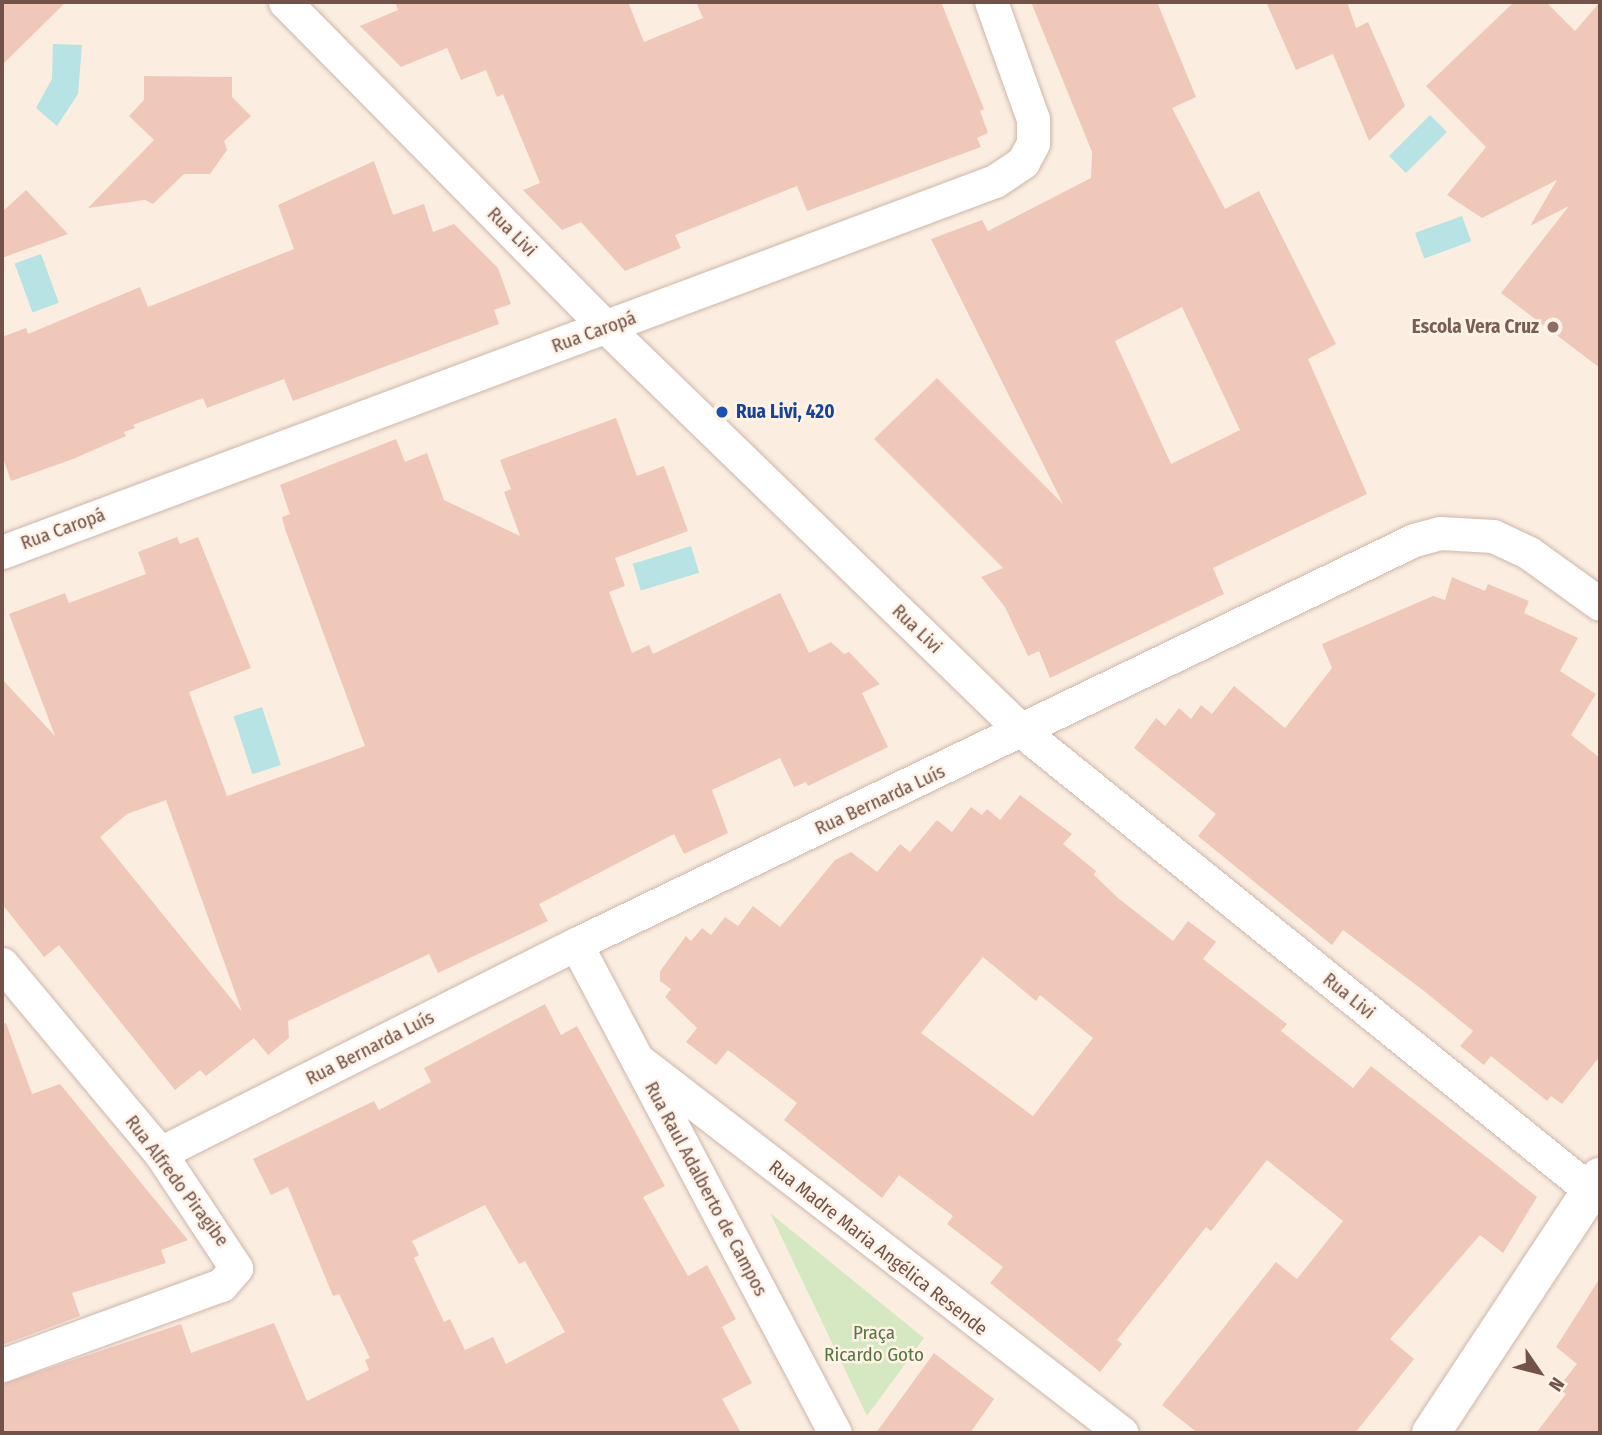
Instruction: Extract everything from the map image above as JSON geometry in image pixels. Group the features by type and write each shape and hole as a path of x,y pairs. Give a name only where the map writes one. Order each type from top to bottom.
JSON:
{"street":[{"name":"Rua Livi","path":"285,2 607,328 1023,732 1597,1189"},
{"name":"Rua Caropá","path":"2,552 995,181 1023,162 1033,143 1033,119 991,2"},
{"name":"Rua Bernarda Luís","path":"160,1153 576,944 1023,732 1414,540 1440,533 1493,536 1529,553 1600,604"},
{"name":"Rua Raul Adalberto de Campos","path":"576,944 835,1433"},
{"name":"Rua Alfredo Piragibe","path":"2,1365 221,1285 233,1275 236,1268 231,1254 160,1153 4,971"},
{"name":"Rua Madre Maria Angélica Resende","path":"637,1059 1122,1433"},
{"path":"1431,1433 1597,1189"}],"green space":[{"name":"Praça Ricardo Goto","path":"770,1213 924,1338 867,1416"}],"water":[{"path":"53,44 82,45 78,94 57,126 36,108 52,79"},
{"path":"1430,115 1447,132 1406,173 1389,156"},
{"path":"1462,216 1471,241 1424,258 1415,233"},
{"path":"41,254 59,303 32,312 15,264"},
{"path":"691,546 699,573 641,591 633,564"},
{"path":"262,707 281,765 252,774 233,716"}],"building":[{"path":"2,2 66,2 2,65"},
{"path":"395,2 628,2 644,42 703,18 696,2 941,2 984,109 980,111 988,133 977,138 981,147 807,211 797,186 675,235 681,248 625,271 581,222 562,230 523,190 540,183 503,94 497,97 486,70 461,80 447,48 401,67 360,26 398,10"},
{"path":"1031,2 1157,2 1196,97 1172,108 1225,209 1259,191 1336,344 1308,359 1367,494 1213,568 1224,594 1050,678 1039,651 1028,656 1005,607 981,577 1003,568 874,439 937,378 1063,504 931,239 982,220 988,231 1091,178 1092,152","holes":["1182,307 1240,430 1171,464 1115,341"]},
{"path":"1266,2 1347,2 1356,28 1368,22 1405,106 1369,141 1333,54 1296,70"},
{"path":"1514,2 1546,2 1575,31 1600,2 1600,368 1501,293 1569,206 1530,226 1557,180 1482,218 1447,195 1486,147 1426,86"},
{"path":"144,76 232,77 232,97 251,116 224,141 227,150 210,174 184,174 153,204 145,200 88,208 154,140 129,116 144,100"},
{"path":"374,161 393,215 424,204 433,232 454,224 498,268 511,304 494,310 499,324 293,401 284,379 207,408 203,398 133,425 135,428 124,432 126,436 73,459 11,481 2,455 2,337 26,328 28,334 140,287 148,307 294,249 278,205"},
{"path":"26,190 68,234 2,258 2,212"},
{"path":"616,418 637,476 664,466 688,531 615,558 625,586 609,592 632,653 649,645 653,654 780,593 809,653 831,642 844,654 849,652 880,684 862,693 888,747 808,786 806,782 794,787 780,758 712,790 728,833 684,854 674,834 539,904 548,921 438,973 429,954 288,1021 289,1038 268,1055 254,1038 206,1076 200,1070 175,1090 59,945 44,957 2,904 2,679 55,736 9,614 65,593 69,603 146,574 138,552 177,537 180,544 198,537 251,668 189,692 227,796 365,746 285,529 282,517 290,514 280,485 396,439 405,462 427,453 444,500 520,536 504,492 511,489 500,460","holes":["166,800 242,1012 100,837 127,814"]},
{"path":"1452,577 1485,591 1488,584 1529,601 1524,613 1578,638 1560,671 1596,694 1571,735 1600,758 1600,1056 1562,1104 1551,1096 1547,1101 1491,1056 1484,1065 1460,1046 1473,1031 1424,991 1343,930 1332,945 1198,836 1216,814 1134,748 1156,718 1165,726 1179,708 1191,719 1201,705 1212,714 1234,686 1285,728 1332,668 1322,644 1433,596 1445,600"},
{"path":"1020,795 1072,834 1063,844 1096,871 1094,875 1118,898 1173,941 1188,921 1216,942 1203,959 1287,1024 1281,1031 1353,1088 1371,1066 1537,1197 1503,1253 1480,1235 1390,1339 1414,1359 1355,1433 1198,1433 1162,1405 1276,1262 1297,1279 1343,1221 1267,1160 1211,1231 1206,1227 1117,1340 1122,1344 1100,1372 990,1283 1003,1267 947,1224 953,1216 899,1175 882,1198 784,1120 797,1103 728,1050 716,1065 686,1042 697,1028 665,997 671,989 660,981 660,971 686,936 691,941 702,928 711,935 725,917 738,926 753,906 780,927 835,860 851,852 877,872 900,844 910,852 937,820 952,832 971,807 982,815 987,809 1000,820","holes":["983,957 1036,1001 1040,995 1093,1038 1033,1116 921,1033"]},
{"path":"545,1004 561,1035 577,1026 665,1186 643,1197 688,1276 707,1265 736,1319 722,1327 752,1383 722,1399 741,1433 2,1433 2,1384 181,1324 191,1353 274,1323 307,1401 369,1370 365,1360 370,1358 339,1294 333,1296 288,1187 271,1195 253,1159 374,1101 379,1110 431,1082 424,1068","holes":["485,1205 519,1264 525,1261 565,1332 506,1364 493,1337 465,1350 450,1319 444,1322 414,1258 419,1255 412,1241"]},
{"path":"6,1023 32,1094 60,1084 188,1240 161,1250 166,1263 72,1293 80,1316 2,1345 2,1024"},
{"path":"1600,1278 1600,1433 1536,1433 1566,1394 1558,1388 1577,1364 1556,1347"},
{"path":"934,1353 994,1399 970,1433 876,1433"}],"place":[{"name":"Escola Vera Cruz","path":"1553,327"},
{"name":"Rua Livi, 420","path":"722,412"}]}
